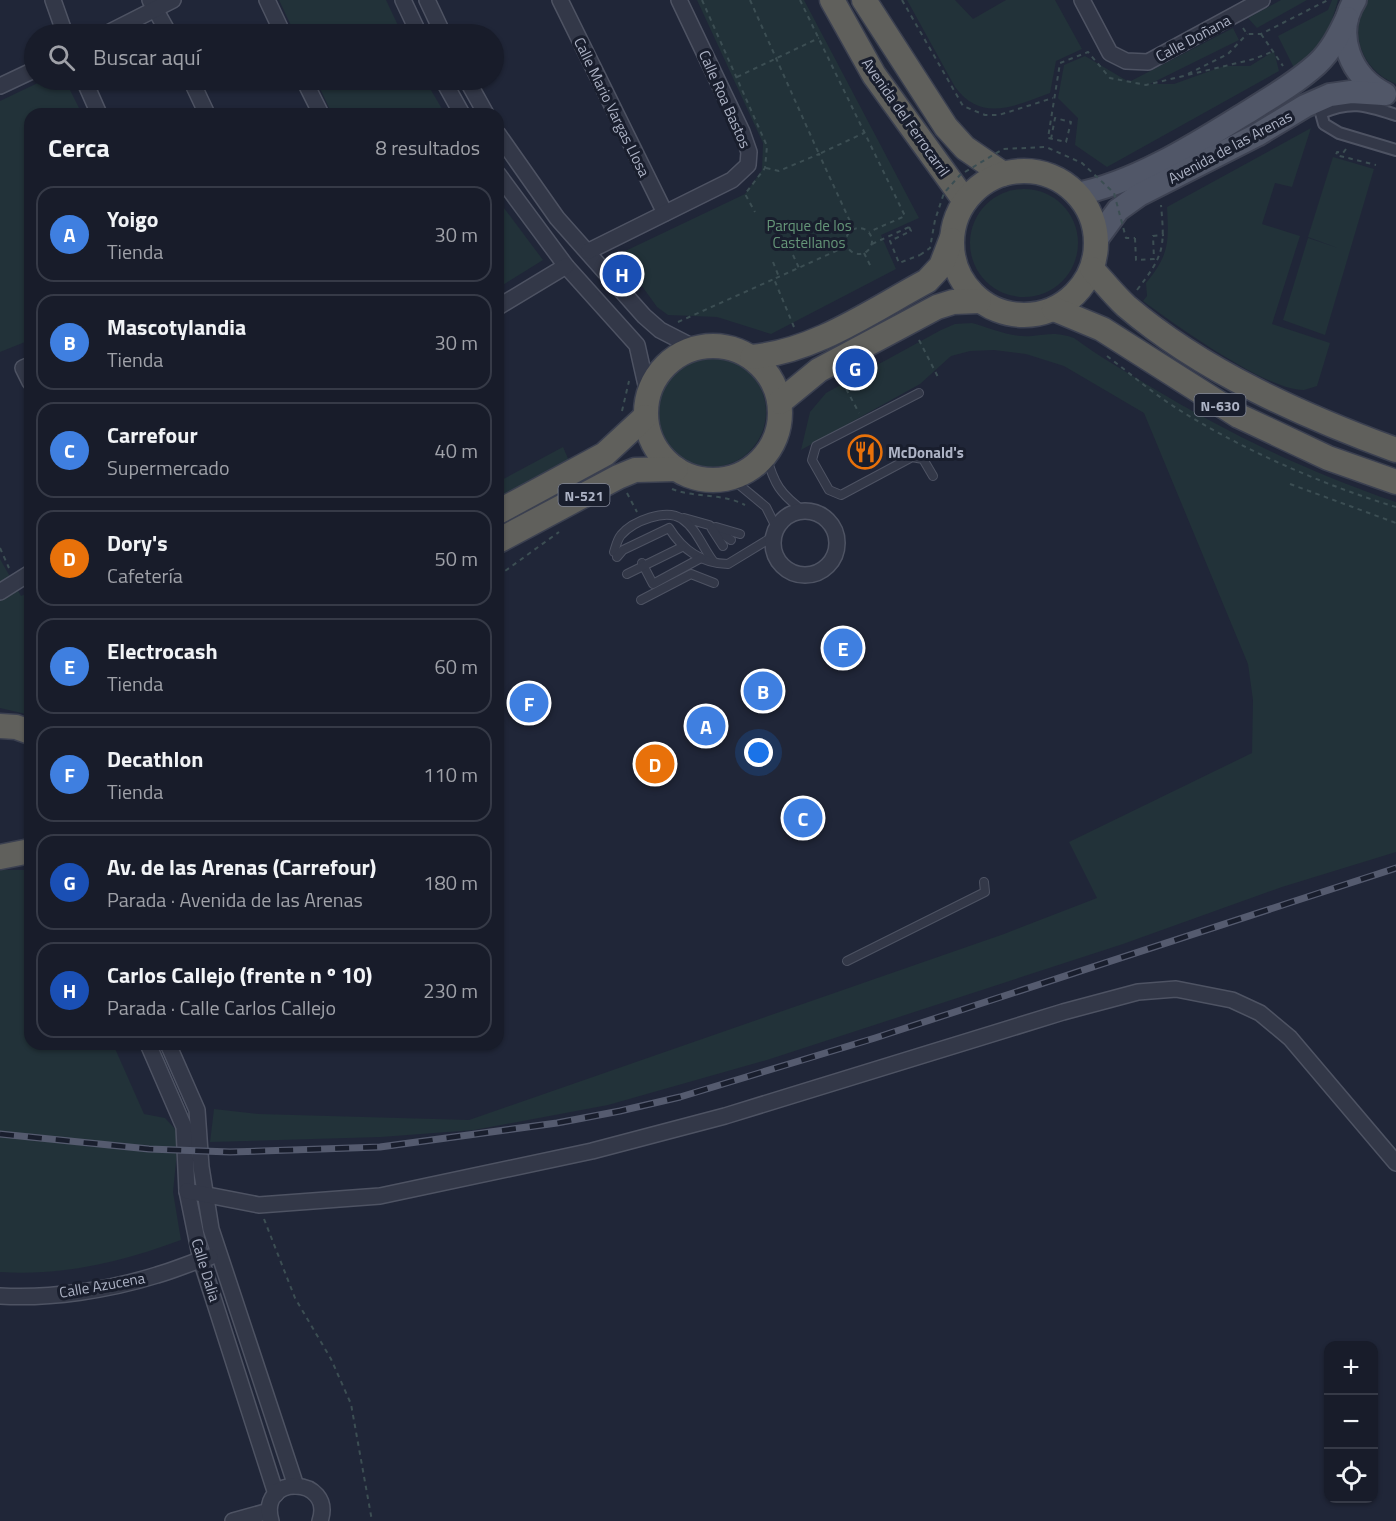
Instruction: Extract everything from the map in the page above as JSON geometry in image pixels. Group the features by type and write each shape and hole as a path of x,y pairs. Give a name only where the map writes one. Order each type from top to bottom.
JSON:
{"highway":[{"name":"Avenida del Ferrocarril","path":"832,0 874,75 965,201"},
{"name":"Avenida del Ferrocarril","path":"864,0 946,127 965,148 1003,174"},
{"path":"1023,171 1042,174 1061,181 1077,194 1107,236 1083,286 1070,299 1054,309 1036,315 1017,316 979,301 963,284 954,263 951,240 955,220 965,201 982,184 1003,174 1023,171"},
{"name":"N-521","path":"752,357 777,355 804,347 927,281 941,266 951,240"},
{"name":"N-630","path":"1092,269 1125,305 1169,339 1254,389 1339,429 1396,450"},
{"path":"780,402 805,380 831,363 937,307 953,302 979,301"},
{"name":"N-630","path":"1054,309 1102,329 1239,416 1328,458 1396,483"},
{"name":"N-521","path":"504,538 618,477 636,470 671,478 693,477 712,480 731,478 750,469 766,455 776,439 780,421 780,402 775,385 765,370 752,357 734,348 714,345 694,348"},
{"path":"648,393 658,373 674,357 694,348"},
{"name":"N-521","path":"648,393 645,417 650,438 671,478"},
{"name":"N-521","path":"504,509 605,454 645,417"},
{"path":"504,551 534,522"},
{"path":"0,726 24,730"},
{"path":"0,857 24,854"}],"main road":[{"path":"1351,9 1345,40 1351,62 1364,81 1390,96"},
{"name":"Avenida de las Arenas","path":"1077,194 1130,176 1194,144 1293,84 1319,62 1335,44 1351,9"},
{"name":"Avenida de las Arenas","path":"1107,236 1139,195 1330,95 1351,92 1390,96"}],"street":[{"path":"53,0 61,24"},
{"path":"122,24 152,5 173,0"},
{"path":"267,0 278,24"},
{"path":"403,0 414,24"},
{"path":"427,0 438,24"},
{"name":"Calle Mario Vargas Llosa","path":"560,0 665,213"},
{"name":"Calle Roa Bastos","path":"589,251 732,180 748,165 749,152 744,135 679,0"},
{"name":"Calle Doñana","path":"1082,0 1110,53 1126,61 1148,62 1262,0"},
{"path":"152,5 163,24"},
{"path":"0,86 24,75"},
{"path":"88,90 96,108"},
{"path":"196,90 204,108"},
{"path":"309,90 318,108"},
{"path":"449,90 459,108"},
{"path":"473,90 483,108"},
{"path":"1396,115 1359,104 1341,105 1321,113 1324,124 1339,133 1396,150"},
{"path":"504,143 534,188 644,316 660,330 694,348"},
{"path":"504,182 566,266 637,345 648,393"},
{"path":"504,303 566,266"},
{"path":"805,512 822,516 834,530 837,550 828,566 821,571 803,575 786,569 776,556 776,533 789,516 805,512"},
{"path":"0,592 24,576"},
{"path":"188,1191 259,1205 380,1196 592,1151 725,1116 1106,1000 1138,992 1176,989 1232,1000 1260,1014 1290,1038 1396,1162"},
{"name":"Calle Dalia","path":"151,1050 184,1127 188,1191 201,1260 276,1494"},
{"name":"Calle Dalia","path":"171,1050 197,1110 211,1229 296,1486"},
{"name":"Calle Azucena","path":"0,1296 60,1294 109,1286 156,1276 219,1254"},
{"path":"233,1521 270,1516 276,1494 284,1488 296,1486 305,1487 316,1496 321,1509 320,1521"}],"lane":[{"path":"919,393 816,446 812,460 829,490 841,495 912,457 922,459 933,476"},
{"path":"766,455 778,489 805,512"},
{"path":"731,478 765,507 776,533 728,564 701,558 682,547 669,528 634,548 616,555 618,540 628,528 656,517 681,517 740,534"},
{"path":"681,517 692,527 713,561"},
{"path":"709,525 731,540"},
{"path":"709,525 723,546"},
{"path":"627,574 682,547"},
{"path":"645,564 653,584 701,558"},
{"path":"641,600 691,574 714,583"},
{"path":"847,961 985,892 984,882"}],"path":[{"path":"702,0 767,146 765,168 745,194 755,212"},
{"path":"750,0 854,230"},
{"path":"800,0 906,216 869,232 861,229 854,230 847,238 847,246 856,254 864,253 872,244 909,227 911,231 890,241 899,262 920,255 930,248 944,193 960,175 1003,149 1046,147 1082,163 1114,193 1126,238 1135,238 1136,260 1154,259 1153,236 1164,235"},
{"path":"902,0 963,106 985,115 999,115 1053,98"},
{"path":"1183,76 1228,54 1247,34 1261,34 1328,0"},
{"path":"1240,24 1247,34"},
{"path":"1261,34 1288,73"},
{"path":"737,77 819,38"},
{"path":"1051,139 1055,118 1071,122 1066,142 1051,139 1048,138 1060,63 1088,52 1110,78 1146,85 1254,59 1274,51"},
{"path":"748,165 779,171 865,133"},
{"path":"1352,151 1344,148 1343,153 1337,152 1336,155 1376,165"},
{"path":"1134,295 1158,263 1164,235 1161,202 1151,208"},
{"path":"1107,236 1121,218"},
{"path":"869,232 872,244"},
{"path":"660,330 847,246"},
{"path":"864,253 872,269"},
{"path":"793,255 799,268"},
{"path":"772,262 779,277"},
{"path":"774,279 795,330"},
{"path":"910,321 938,377"},
{"path":"831,363 864,421"},
{"path":"620,416 629,376"},
{"path":"671,478 688,495 736,500 750,507"},
{"path":"1290,484 1396,523"},
{"path":"634,507 626,492 636,488"},
{"path":"0,548 15,581"},
{"path":"259,1205 295,1298 331,1359 351,1404 372,1521"}],"green space":[{"path":"279,0 386,0 397,24 290,24"},
{"name":"Parque de los Castellanos","path":"697,0 804,0 919,218 881,235 896,269 771,334 717,317 668,315 657,307 619,254 745,194 762,170 763,143"},
{"path":"907,0 955,0 973,19 1006,0 1055,0 1082,49 1056,61 1050,93 1024,103 999,108 976,105 965,98 955,87"},
{"path":"1281,0 1307,0 1257,28 1248,18"},
{"path":"1332,0 1338,0 1327,30 1311,52 1294,68 1278,36 1328,10"},
{"path":"1368,0 1396,0 1396,84 1384,78 1374,69 1361,48 1358,37 1359,24"},
{"path":"1233,28 1239,40 1150,84 1174,84 1224,66 1250,66 1274,51 1279,71 1107,167 1075,145 1078,118 1058,98 1064,65 1085,56 1129,82"},
{"path":"24,90 70,90 79,108 24,108 24,342 0,352 0,101"},
{"path":"321,90 431,90 441,108 329,108"},
{"path":"1311,128 1292,187 1275,183 1262,224 1300,236 1272,324 1330,343 1317,386 1304,390 1268,380 1245,368 1198,340 1143,301 1147,296 1146,283 1154,273 1166,248 1167,207"},
{"path":"1333,157 1374,169 1325,335 1283,320 1308,238 1338,248 1308,237"},
{"path":"1024,189 1044,194 1062,205 1073,223 1078,243 1073,263 1062,281 1044,292 1024,297 1004,292 986,281 975,263 970,243 975,223 986,205 1004,194"},
{"path":"504,208 543,260 504,284"},
{"path":"972,323 1017,336 1058,334 1074,338 1210,421 1301,465 1396,502 1396,852 1282,887 1123,944 767,1060 608,1105 474,1130 381,1137 210,1142 214,1109 259,1114 469,1120 1004,934 1097,898 1069,842 1252,753 1253,700 1248,664 1144,413 1064,366 1026,354 994,350 970,351 951,356 920,384 801,450 810,412 826,393 941,330 955,324"},
{"path":"711,357 732,362 750,373 761,391 766,412 761,433 750,451 732,462 711,467 690,462 672,451 661,433 656,412 661,391 672,373 690,362"},
{"path":"563,447 569,461 504,496 504,479"},
{"path":"0,559 21,596 24,595 24,714 0,708"},
{"path":"0,870 24,870 24,1050 116,1050 144,1114 165,1118 176,1130 178,1142 173,1192 181,1240 137,1255 92,1266 47,1272 0,1272"}],"railway":[{"path":"0,1134 149,1149 230,1152 380,1147 557,1123 620,1111 680,1097 875,1038 1396,868"}],"place":[{"name":"Carlos Callejo (frente n º 10)","path":"622,274"},
{"name":"Av. de las Arenas (Carrefour)","path":"855,368"},
{"name":"McDonald's","path":"865,452"},
{"name":"Electrocash","path":"843,648"},
{"name":"Mascotylandia","path":"763,691"},
{"name":"Decathlon","path":"529,703"},
{"name":"Yoigo","path":"706,726"},
{"name":"Dory's","path":"655,764"},
{"name":"Carrefour","path":"803,818"}]}
